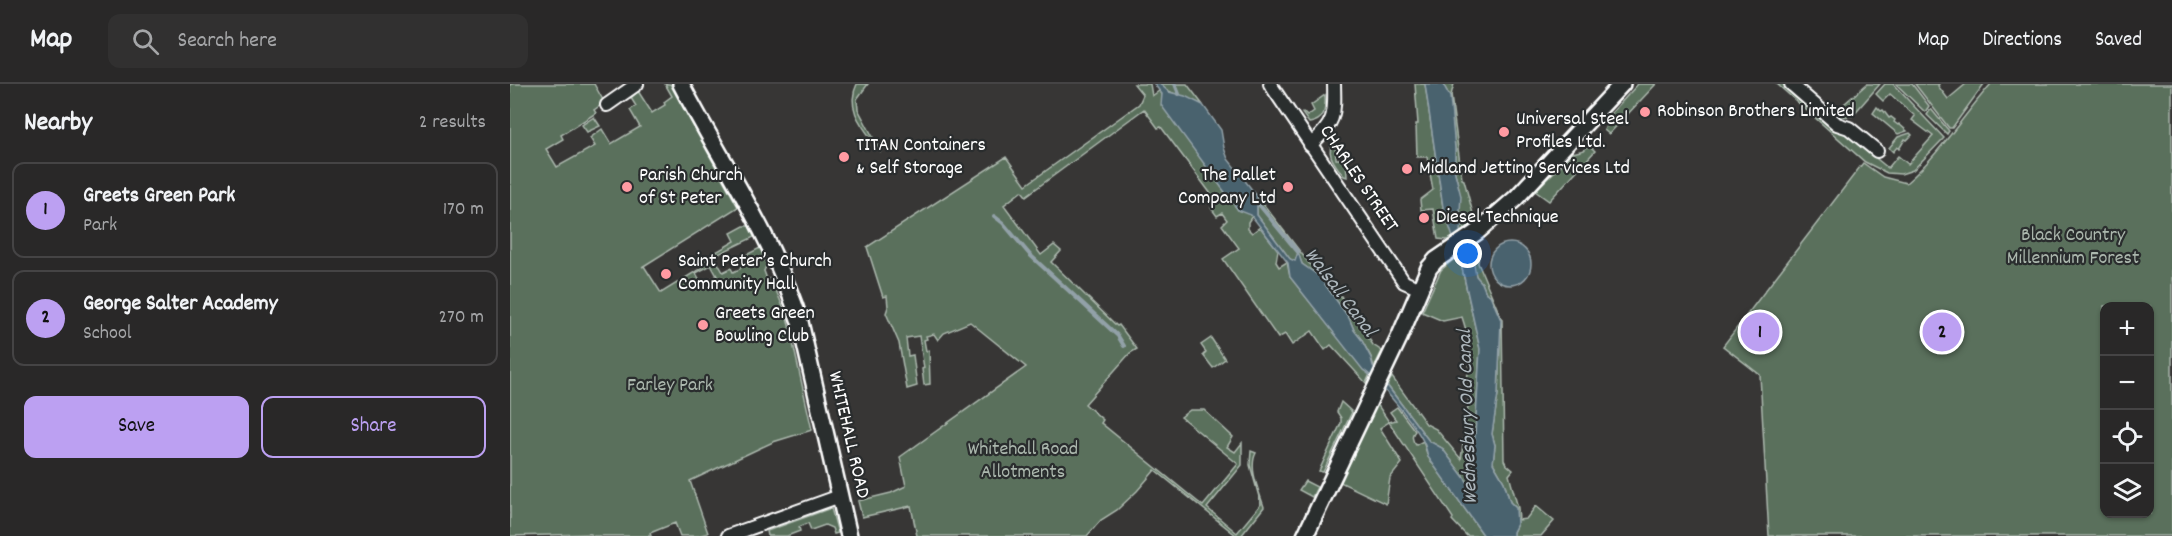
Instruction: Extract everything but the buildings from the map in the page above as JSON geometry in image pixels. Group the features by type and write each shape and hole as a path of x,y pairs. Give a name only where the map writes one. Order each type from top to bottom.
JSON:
{"main road":[{"name":"WHITEHALL ROAD","path":"681,84 772,248 790,291 800,322 849,536"},
{"path":"1305,536 1429,268 1516,198 1622,84"}],"street":[{"path":"608,105 637,84"},
{"name":"CHARLES STREET","path":"1270,84 1404,282 1420,289"},
{"path":"1310,145 1331,124 1335,107 1334,84"},
{"path":"1791,84 1837,124 1850,128 1877,151"},
{"path":"728,536 840,496"}],"green space":[{"name":"Farley Park","path":"510,84 594,84 603,100 627,84 631,84 594,110 596,113 561,135 563,139 546,149 557,167 595,146 590,138 602,129 611,144 640,127 630,110 636,106 631,98 638,91 652,113 665,105 664,102 672,96 665,84 670,84 738,207 642,267 644,266 661,293 703,267 706,258 735,241 731,233 744,226 749,226 754,237 714,256 723,272 731,268 733,272 740,269 742,263 748,259 746,255 760,248 767,264 764,271 767,279 771,279 787,316 812,430 773,442 690,481 708,533 698,536 680,536 675,523 650,533 651,536 592,536 591,534 510,536","holes":["711,265 717,276 702,284 696,273"]},
{"path":"857,84 868,84 857,99 858,109 881,152 863,128 855,112 853,103"},
{"name":"Whitehall Road Allotments","path":"1134,84 1150,84 1152,96 1159,91 1162,94 1162,105 1238,210 1252,216 1248,222 1248,229 1252,233 1260,227 1278,250 1276,262 1279,267 1287,262 1290,277 1363,369 1370,374 1366,383 1331,345 1325,350 1312,331 1292,345 1285,334 1278,338 1223,259 1239,248 1222,225 1227,220 1222,213 1217,216 1211,208 1215,205 1212,200 1214,198 1161,127 1158,128 1144,109 1026,196 1022,191 1004,205 1041,255 1054,245 1061,251 1051,262 1117,326 1119,325 1137,349 1130,353 1085,404 1103,420 1101,423 1203,506 1238,464 1181,417 1190,410 1204,410 1233,437 1227,447 1235,452 1242,443 1242,465 1207,508 1237,533 1261,504 1250,465 1251,451 1256,453 1253,466 1264,507 1241,536 1237,536 1155,470 1137,491 1117,510 1101,520 1087,536 917,536 911,506 862,517 858,501 891,493 906,486 900,457 1026,367 970,322 944,333 938,340 934,334 926,336 927,339 924,340 926,351 929,350 930,384 924,385 919,336 906,338 908,356 913,355 917,386 907,389 899,343 886,313 887,296 883,297 867,247 1006,157 1026,185 1139,104 1143,95"},
{"path":"1160,84 1187,84 1203,105 1174,94"},
{"path":"1415,84 1425,84 1443,207 1454,237 1447,240 1438,239 1433,209 1421,210 1420,200 1433,190 1427,157 1417,157 1416,124 1418,124"},
{"path":"1443,84 1454,84 1451,95 1462,179 1475,221 1461,234 1460,229 1466,222 1460,212 1459,188 1455,173 1450,97"},
{"path":"1638,84 1656,84 1609,134 1604,130 1605,120"},
{"path":"1777,84 1785,84 1888,168 1898,156 1908,164 1933,136 1912,120 1915,116 1890,94 1883,101 1876,94 1885,84 1893,84 1944,138 1913,170 1901,174 1887,173 1865,162"},
{"path":"1867,84 1880,84 1852,116 1839,117 1836,111"},
{"path":"1896,84 1912,84 1929,106 1925,112"},
{"path":"1915,84 1939,84 1938,86 1948,99 1966,84 1984,84 1952,128 1949,128"},
{"name":"Black Country Millennium Forest","path":"1991,84 2172,84 2172,536 1769,536 1760,375 1723,346 1863,163 1883,177 1906,183 1940,148"},
{"path":"1325,95 1323,114 1318,120 1309,123 1302,113 1307,116 1314,111 1311,105"},
{"path":"1877,107 1907,131 1898,134 1873,113"},
{"path":"1931,109 1949,131 1947,134 1927,115"},
{"path":"594,117 600,126 587,132 582,125"},
{"path":"1910,133 1912,135 1907,140 1905,139 1899,149 1897,147 1893,152 1889,148 1898,137"},
{"path":"1335,138 1336,159 1346,159 1347,177 1337,167 1330,153"},
{"path":"1589,145 1595,151 1549,201 1535,191 1573,153 1584,150"},
{"path":"1257,196 1312,267 1322,267 1373,345 1382,351 1374,367 1371,357 1349,318 1319,276 1302,264 1298,253 1295,262 1290,259 1257,215"},
{"path":"1472,246 1479,256 1478,263 1502,320 1504,460 1513,470 1509,475 1519,520 1526,519 1536,506 1554,521 1541,536 1513,536 1517,524 1516,508 1510,502 1504,482 1493,463 1495,445 1492,434 1498,394 1501,320 1490,295 1486,293 1476,276 1472,262 1463,251"},
{"path":"1459,255 1480,349 1472,486 1442,448 1429,441 1387,385 1392,377 1426,424 1436,429 1461,459 1470,391 1465,387 1470,359 1468,336 1462,317 1443,321 1422,312 1441,270"},
{"path":"1211,338 1225,359 1213,368 1203,355 1206,352 1201,345"},
{"path":"1341,402 1352,412 1323,472 1319,471 1341,423 1337,412"},
{"path":"1373,404 1377,404 1389,422 1380,428 1402,463 1390,478 1386,504 1340,482"},
{"path":"1397,407 1415,431 1413,440 1416,445 1423,441 1428,457 1484,536 1467,536 1452,520 1453,518 1389,422 1396,420 1390,412"},
{"path":"1305,481 1317,487 1312,497 1299,490"},
{"path":"831,508 838,533 834,534 832,528 825,525 811,530 808,523 799,527 800,531 787,536 768,536 767,531"}],"water":[{"path":"1154,84 1160,84 1169,92 1185,96 1203,105 1221,130 1228,159 1257,196 1257,215 1290,259 1295,261 1298,252 1302,264 1319,276 1349,318 1373,366 1389,388 1429,441 1442,448 1472,486 1480,349 1460,259 1443,207 1425,84 1443,84 1450,97 1455,173 1461,196 1460,212 1467,218 1460,229 1463,251 1474,264 1476,276 1486,293 1490,295 1501,320 1498,394 1492,434 1495,445 1493,463 1504,482 1510,502 1516,508 1517,524 1513,536 1484,536 1428,457 1424,443 1413,426 1387,392 1363,370 1290,277 1288,263 1251,215 1238,210 1161,105 1162,94"},
{"path":"1510,243 1518,244 1525,249 1530,256 1530,272 1525,279 1518,284 1510,285 1502,284 1495,279 1490,272 1489,264 1490,256 1495,249 1502,244"}],"waterway":[{"path":"1175,84 1179,94"},
{"name":"Walsall Canal","path":"1256,201 1298,252"},
{"path":"994,216 1003,223 1030,255 1118,336 1124,346"}],"place":[{"name":"Robinson Brothers Limited","path":"1645,112"},
{"name":"Universal Steel Profiles Ltd.","path":"1504,132"},
{"name":"TITAN Containers & Self Storage","path":"844,157"},
{"name":"Midland Jetting Services Ltd","path":"1407,169"},
{"name":"Parish Church of St Peter","path":"627,187"},
{"name":"The Pallet Company Ltd","path":"1288,187"},
{"name":"Diesel Technique","path":"1424,218"},
{"name":"Saint Peter’s Church Community Hall","path":"666,274"},
{"name":"Greets Green Bowling Club","path":"703,325"},
{"name":"Greets Green Park","path":"1760,332"},
{"name":"George Salter Academy","path":"1942,332"}],"water label":[{"name":"Wednesbury Old Canal","path":"1469,417"}]}
